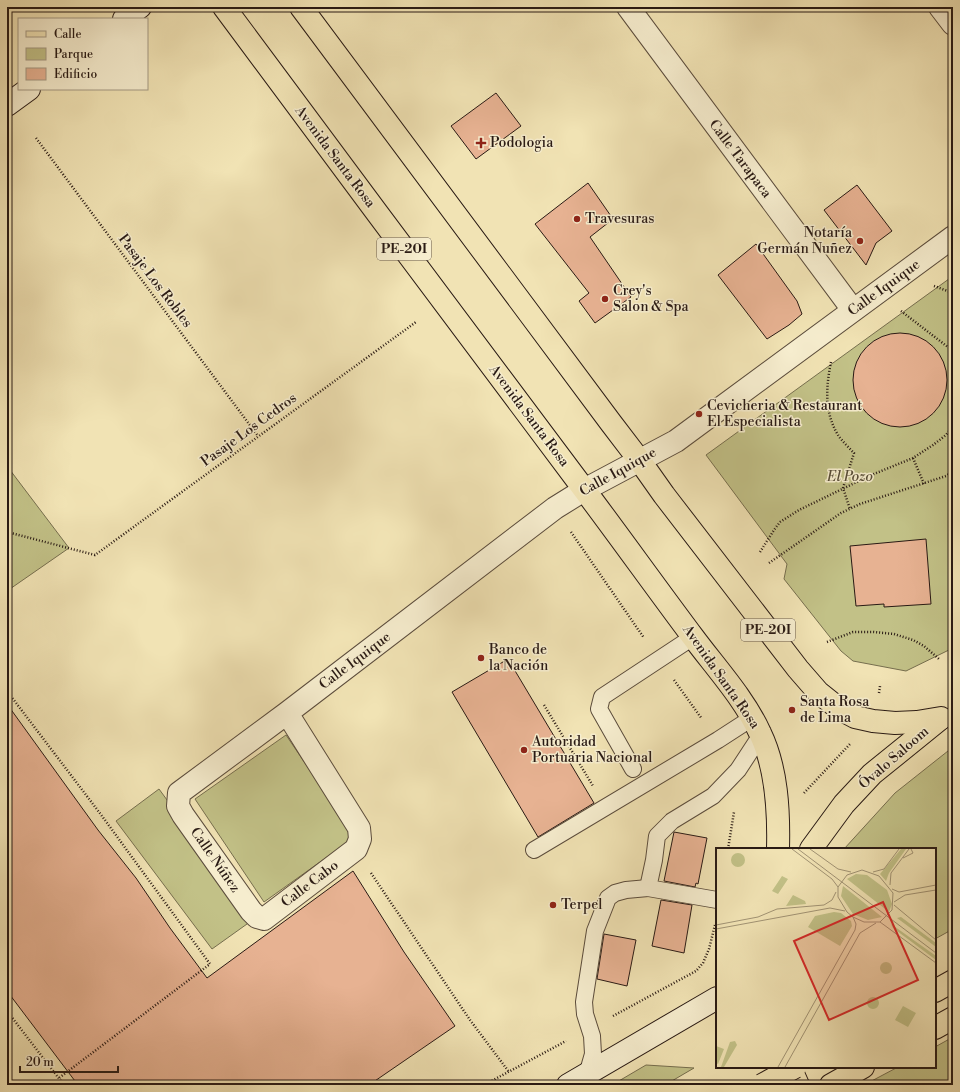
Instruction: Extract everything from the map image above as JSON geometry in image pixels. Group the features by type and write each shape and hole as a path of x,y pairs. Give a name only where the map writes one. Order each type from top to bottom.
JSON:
{"main road":[{"name":"Avenida Santa Rosa","path":"224,7 693,638 726,680 756,726 769,760 776,786 778,809 778,848"},
{"name":"PE-20I","path":"302,7 664,495 798,669 818,692 838,708 855,717 873,721 895,723 917,722 947,715"},
{"name":"Óvalo Saloom","path":"812,848 844,804 872,774 947,715"},
{"path":"936,990 953,981"},
{"path":"936,1027 953,1018"},
{"path":"790,1068 798,1085"},
{"path":"762,1085 793,1068"},
{"path":"831,1085 862,1068"}],"street":[{"path":"125,18 140,7"},
{"name":"Calle Tarapaca","path":"628,7 853,310"},
{"path":"940,7 953,24"},
{"path":"7,105 28,90"},
{"name":"Calle Iquique","path":"179,793 287,713 555,508 584,490 676,441 953,237"},
{"name":"Calle Cabo","path":"264,919 356,849 360,839 359,828 287,713"},
{"name":"Calle Núñez","path":"179,793 178,806 183,815 251,911 257,917 264,919"},
{"path":"568,1085 716,999"}],"lane":[{"path":"633,769 599,709 602,697 693,638"},
{"path":"534,850 718,740 756,726"},
{"path":"648,888 657,836 672,820 713,796 738,770 756,726"},
{"path":"587,1074 593,1054 592,1036 585,1014 584,1002 595,931 608,898 615,893 626,890 648,888 716,900"}],"path":[{"name":"Pasaje Los Robles","path":"36,138 258,436"},
{"path":"930,285 953,293"},
{"path":"898,309 953,351"},
{"name":"Pasaje Los Cedros","path":"7,532 95,555 416,322"},
{"path":"832,358 827,391 830,419 838,436 854,453 844,488 850,509"},
{"path":"760,552 780,522 799,510 844,488 913,458 933,445 953,426"},
{"path":"913,458 924,484"},
{"path":"769,563 841,513 860,504 946,476 953,471"},
{"path":"827,642 853,632 894,634 913,640 924,646 939,659"},
{"path":"778,809 790,809 873,721 880,686"},
{"path":"7,691 102,816 210,964 59,1078"},
{"path":"544,704 605,807"},
{"path":"368,870 470,1020 509,1072"},
{"path":"484,1085 696,971 703,964 716,924"},
{"path":"7,1011 64,1085"}],"green space":[{"name":"El Pozo","path":"953,276 953,648 906,671 853,661 841,651 784,579 787,564 706,455"},
{"path":"7,466 69,548 7,591"},
{"path":"286,735 355,837 264,902 195,799"},
{"path":"953,747 953,929 936,938 936,848 845,848 895,793"},
{"path":"159,789 254,919 212,949 116,821"},
{"path":"953,1037 953,1085 864,1085 896,1068 936,1068 936,1046"},
{"path":"646,1065 694,1068 665,1085 612,1085"}],"building":[{"name":"Podologia","path":"496,93 521,126 476,159 451,126"},
{"path":"588,183 613,219 590,237 631,297 595,323 579,301 589,293 535,224"},
{"path":"857,185 892,231 876,243 866,265 824,210"},
{"path":"756,244 797,301 802,314 789,325 767,339 718,275"},
{"path":"900,333 918,336 933,347 944,362 947,380 944,398 933,413 918,424 900,427 882,424 867,413 856,398 853,380 856,362 867,347 882,336"},
{"path":"926,539 931,604 884,607 884,604 856,606 850,546"},
{"name":"Autoridad Portuaria Nacional","path":"508,659 594,803 538,837 452,692"},
{"path":"7,704 98,830 136,878 170,928 207,978 353,871 404,952 455,1026 369,1085 78,1085 7,991"},
{"path":"674,832 707,838 698,884 696,883 695,887 664,881"},
{"path":"661,900 692,905 684,953 652,946"},
{"path":"604,934 636,940 627,986 597,979"}],"place":[{"name":"Podologia","path":"481,143"},
{"name":"Travesuras","path":"577,219"},
{"name":"Notaría Germán Nuñez","path":"860,241"},
{"name":"Crey's Salon & Spa","path":"605,299"},
{"name":"Cevicheria & Restaurant El Especialista","path":"699,414"},
{"name":"Banco de la Nación","path":"481,658"},
{"name":"Santa Rosa de Lima","path":"792,710"},
{"name":"Autoridad Portuaria Nacional","path":"524,750"},
{"name":"Terpel","path":"553,905"}]}
